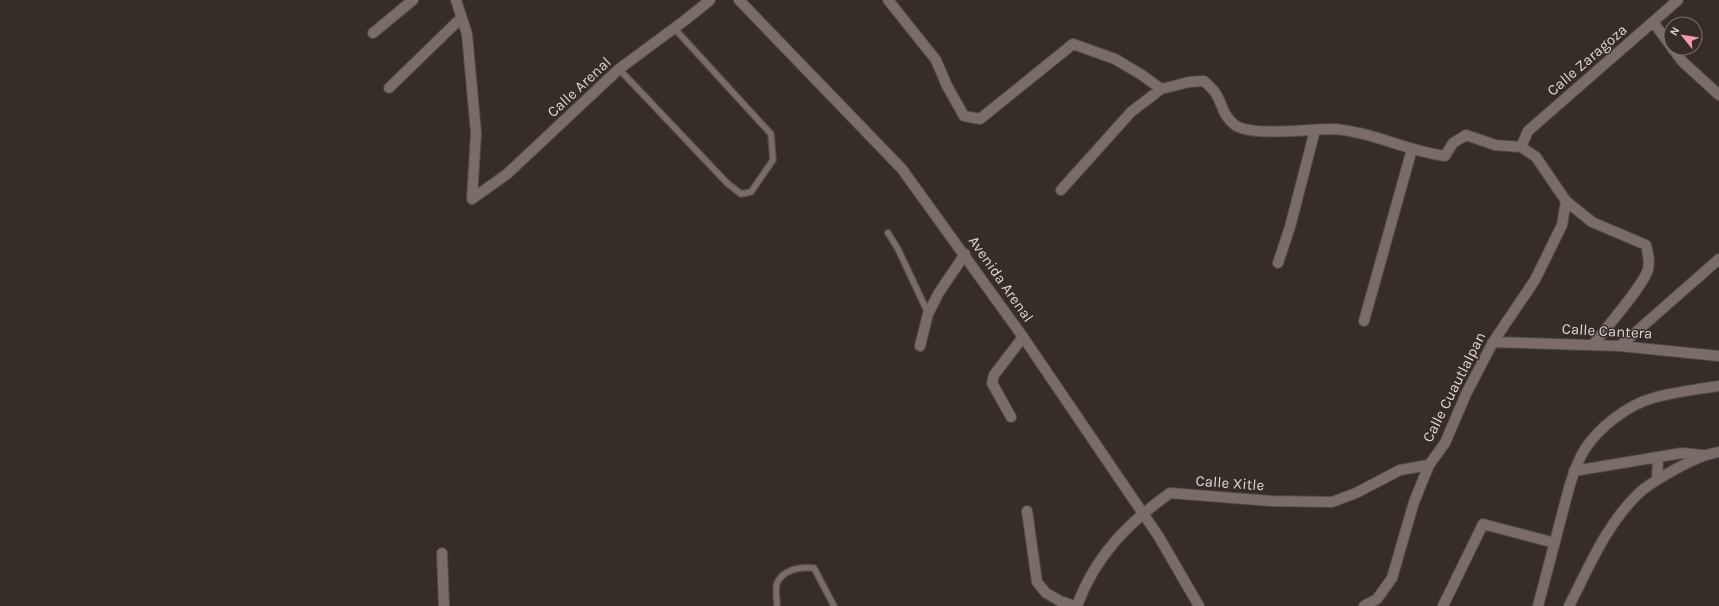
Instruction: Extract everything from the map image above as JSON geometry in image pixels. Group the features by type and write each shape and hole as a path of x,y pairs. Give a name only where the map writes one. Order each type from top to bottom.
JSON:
{"street":[{"path":"373,33 413,0"},
{"path":"389,88 462,18 456,0"},
{"name":"Calle Arenal","path":"462,18 467,34 476,133 472,199 507,174 618,69 710,0"},
{"name":"Avenida Arenal","path":"739,0 902,169 1024,337 1182,574 1199,606"},
{"path":"888,0 936,60 947,86 964,116 980,119 1072,44 1115,59 1142,75 1161,89"},
{"name":"Calle Zaragoza","path":"1521,147 1528,131 1678,0"},
{"path":"1653,22 1663,35"},
{"path":"1679,56 1683,62 1719,95"},
{"path":"1061,190 1131,112 1161,89 1189,82 1204,81 1216,95 1222,111 1236,125 1256,131 1333,130 1381,138 1429,154 1444,156 1453,143 1466,135 1495,145 1521,147 1536,157 1566,201 1592,222 1646,245 1649,258 1648,271 1636,289 1593,344"},
{"path":"1278,262 1290,227 1315,130"},
{"path":"1364,321 1412,149"},
{"name":"Calle Cuautlalpan","path":"1364,606 1377,599 1392,578 1414,502 1428,465 1446,443 1466,394 1492,342 1535,280 1562,225 1566,201"},
{"path":"920,346 928,314 938,294 965,254"},
{"path":"1620,346 1719,259"},
{"path":"1011,416 992,383 994,375 1024,337"},
{"name":"Calle Cantera","path":"1492,342 1593,344 1719,356"},
{"path":"1538,606 1574,471 1585,449 1600,431 1630,408 1652,398 1719,386"},
{"path":"1574,471 1682,453 1702,455 1719,452"},
{"path":"1569,606 1601,543 1620,513 1639,493 1657,480 1702,455"},
{"path":"1657,480 1658,457"},
{"name":"Calle Xitle","path":"1076,606 1100,561 1120,534 1142,513 1170,493 1263,501 1332,502 1356,493 1400,470 1428,465"},
{"path":"1027,511 1037,582 1046,593 1060,601 1076,606"},
{"path":"1443,606 1483,524 1555,543"},
{"path":"442,553 444,606"}],"lane":[{"path":"618,69 727,182 741,194 751,192 774,160 771,134 674,28"},
{"path":"888,234 898,249 928,314"},
{"path":"777,606 777,584 785,574 800,567 814,568 834,606"}]}
